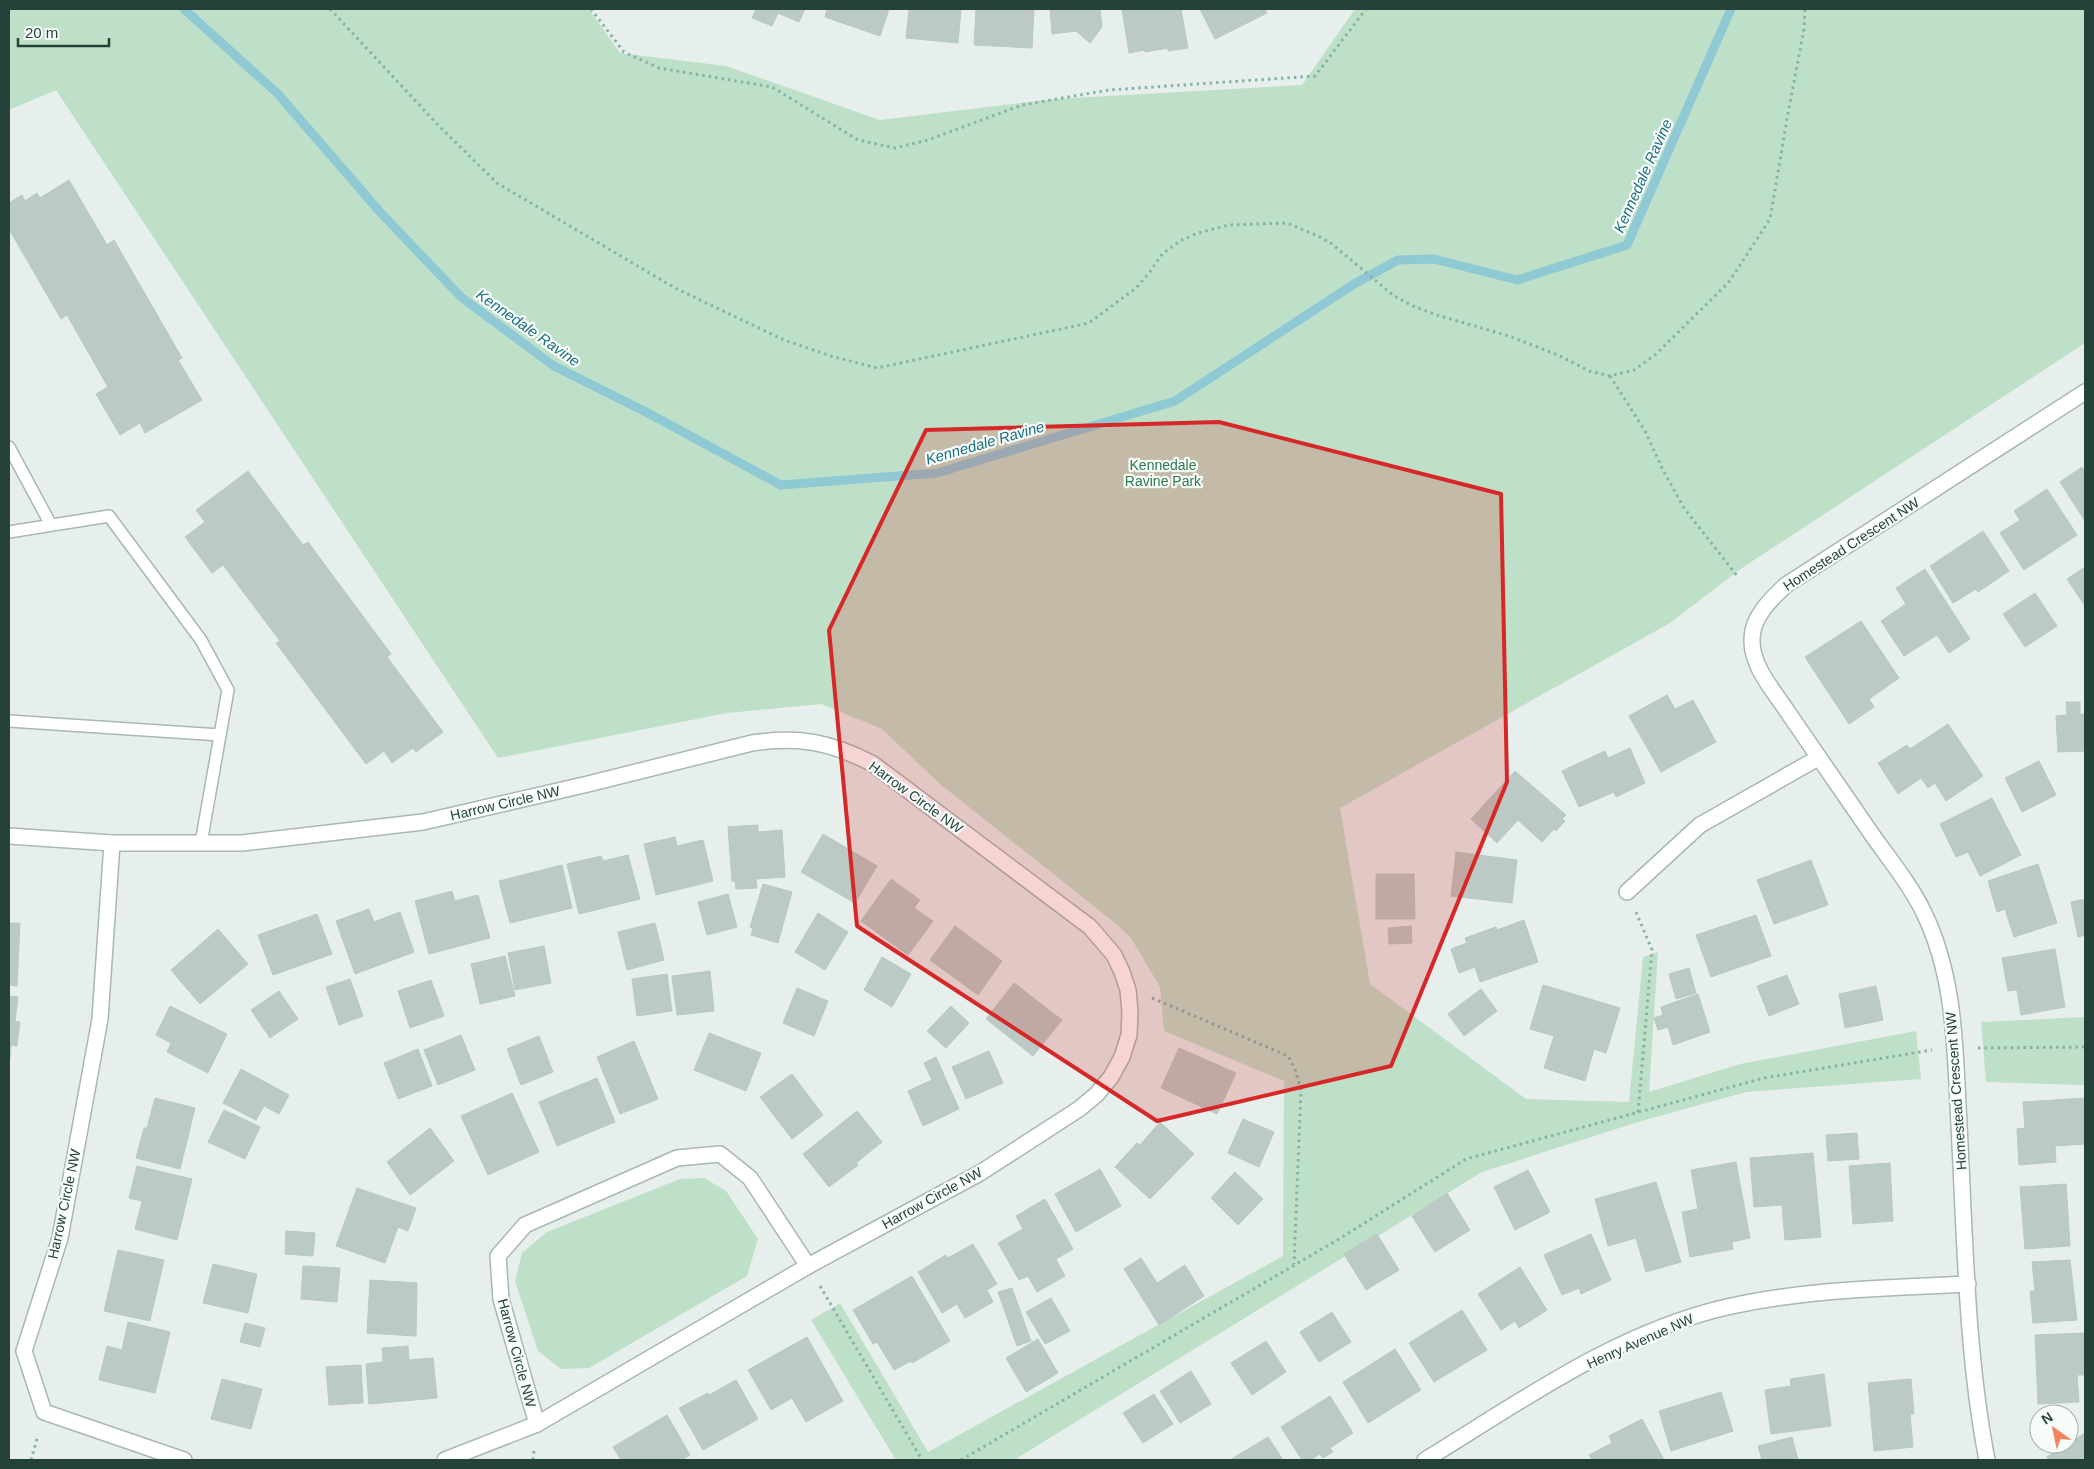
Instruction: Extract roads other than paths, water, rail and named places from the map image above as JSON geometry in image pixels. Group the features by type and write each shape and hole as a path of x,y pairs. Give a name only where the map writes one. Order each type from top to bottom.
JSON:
{"street":[{"name":"Homestead Crescent NW","path":"1987,1460 1976,1396 1954,1048 1946,978 1932,934 1915,897 1818,758 1758,667 1752,650 1752,637 1755,625 1767,603 1786,585 2085,392"},
{"name":"Harrow Circle NW","path":"9,836 112,843 242,843 423,822 588,784 752,743 800,740 849,751 873,764 1090,927 1114,955 1128,990 1130,1012 1129,1035 1122,1057 1111,1077 1097,1094 1079,1109 980,1172 808,1266 537,1424 444,1460"},
{"path":"1627,892 1700,825 1818,758"},
{"name":"Harrow Circle NW","path":"112,843 100,1019 60,1238 24,1351 44,1412 184,1460"},
{"name":"Harrow Circle NW","path":"537,1424 501,1299 498,1256 525,1225 677,1158 720,1154 750,1178 808,1266"},
{"name":"Henry Avenue NW","path":"1425,1460 1588,1362 1622,1345 1688,1318 1728,1307 1819,1292 1968,1284"}],"lane":[{"path":"9,447 51,525"},
{"path":"9,532 109,516 201,640 228,690 202,843"},
{"path":"9,721 220,735"}],"waterway":[{"name":"Kennedale Ravine","path":"184,9 278,94 380,212 461,297 554,366 646,412 781,485 937,473 1175,401 1354,284 1398,260 1434,259 1517,280 1627,245 1731,9"}],"park label":[{"name":"Kennedale Ravine Park","path":"1163,474"}]}
